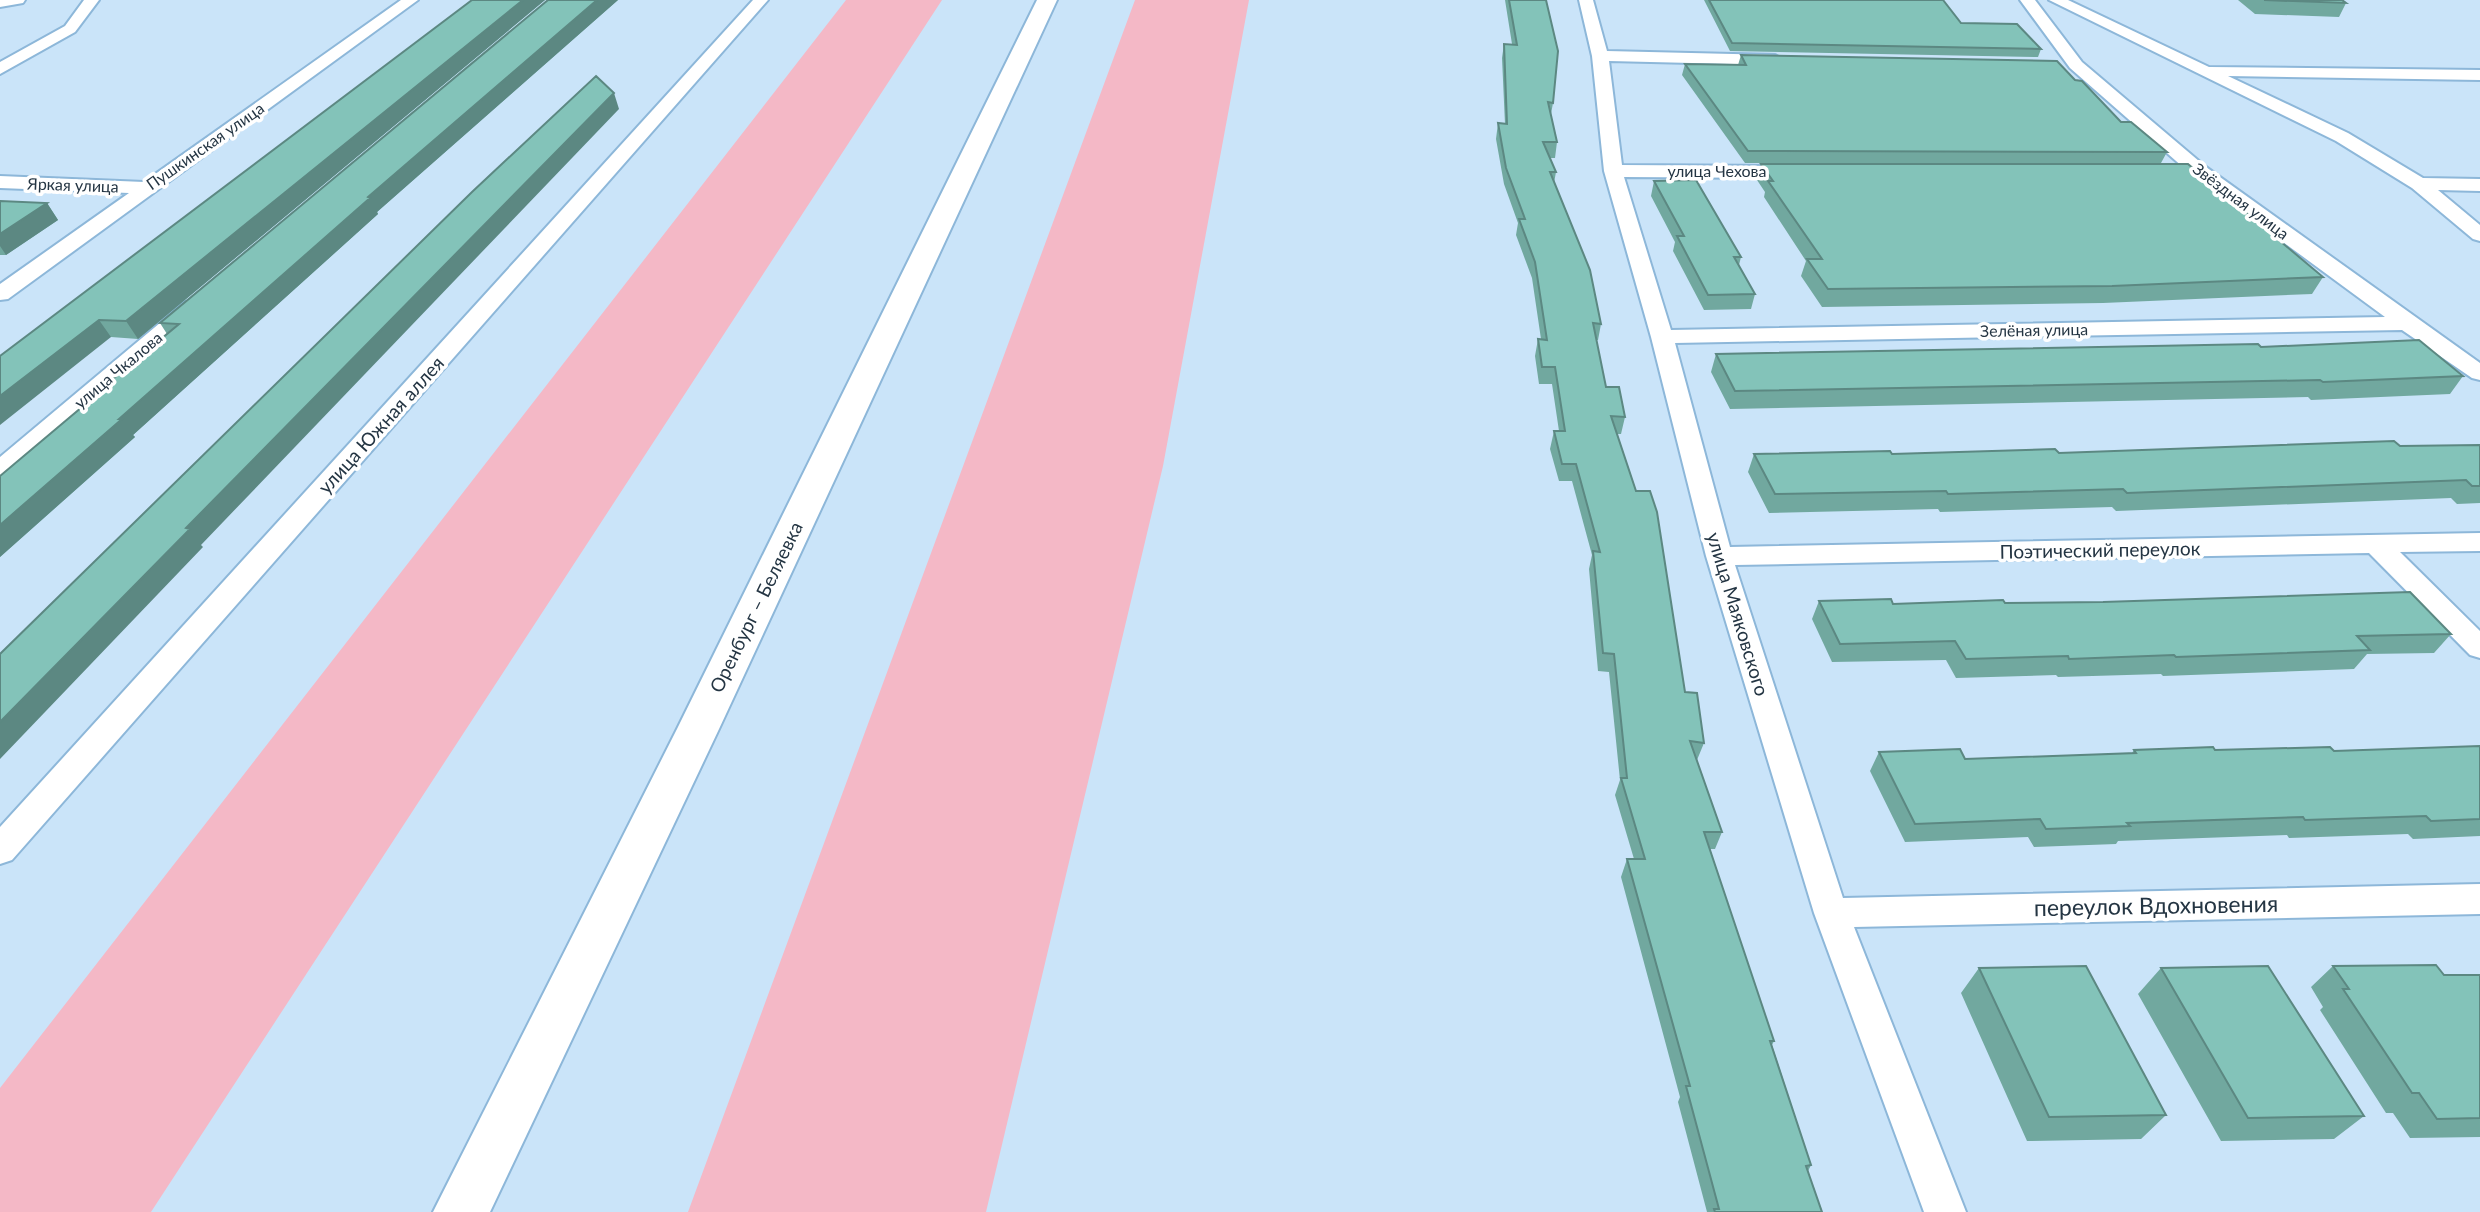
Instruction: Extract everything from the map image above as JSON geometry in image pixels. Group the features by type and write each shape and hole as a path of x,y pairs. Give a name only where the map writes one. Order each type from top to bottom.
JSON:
{"main road":[{"name":"Оренбург – Беляевка","path":"461,1212 704,717 1047,0"}],"street":[{"path":"0,3 18,0"},
{"path":"0,69 70,29 93,0"},
{"name":"Пушкинская улица","path":"0,294 411,0"},
{"name":"улица Южная аллея","path":"0,850 761,0"},
{"name":"улица Маяковского","path":"1586,0 1600,56 1613,171 1662,337 1720,556 1831,913 1945,1212"},
{"name":"Звёздная улица","path":"2027,0 2076,65 2199,171 2480,373"},
{"path":"2056,0 2311,120 2418,184 2480,235"},
{"path":"1600,56 1790,60"},
{"path":"2049,65 2076,65"},
{"path":"2204,71 2480,75"},
{"name":"улица Чехова","path":"1613,171 1817,172"},
{"path":"2172,172 2199,171"},
{"name":"Яркая улица","path":"0,182 145,188"},
{"path":"2418,184 2480,186"},
{"name":"улица Чкалова","path":"0,470 211,293"},
{"name":"Зелёная улица","path":"1662,337 2407,323"},
{"name":"Поэтический переулок","path":"1720,556 2480,542"},
{"path":"2375,543 2480,648"},
{"name":"переулок Вдохновения","path":"1831,913 2480,899"}],"shaded area":[{"path":"846,0 942,0 151,1212 0,1212 0,1088"},
{"path":"1135,0 1249,0 1163,466 986,1212 688,1212"}],"building":[{"path":"472,0 523,0 126,321 99,320 0,396 0,356"},
{"path":"548,0 597,0 368,197 370,198 0,525 0,476 179,324 160,323"},
{"path":"1509,0 1546,0 1558,51 1553,103 1548,102 1557,142 1543,142 1556,172 1550,172 1590,270 1601,324 1593,323 1606,387 1619,387 1625,417 1611,416 1636,491 1650,491 1657,512 1685,692 1697,693 1704,743 1690,741 1722,832 1704,832 1774,1041 1770,1041 1811,1165 1806,1166 1822,1212 1715,1212 1714,1209 1719,1209 1686,1086 1690,1086 1627,859 1645,859 1621,778 1627,778 1614,654 1603,653 1593,551 1600,552 1576,464 1562,464 1554,431 1565,431 1555,367 1542,367 1538,339 1547,340 1535,262 1519,219 1525,219 1506,168 1498,123 1507,124 1504,44 1517,45"},
{"path":"1709,0 1943,0 1961,23 2017,24 2041,49 1732,43"},
{"path":"2264,0 2342,0 2346,3"},
{"path":"1741,55 2057,61 2075,80 2082,81 2121,122 2131,122 2167,152 1748,151 1685,64 1746,65"},
{"path":"596,76 614,93 186,528 190,529 0,722 0,654 472,192"},
{"path":"1761,164 2188,164 2323,277 2112,286 1828,289 1807,259 1822,259 1768,181 1773,181"},
{"path":"1696,180 1741,257 1734,257 1755,294 1708,295 1677,236 1684,236 1654,181"},
{"path":"0,201 47,203 0,234"},
{"path":"2419,340 2463,376 2323,382 1735,391 1716,354 2258,344 2261,347"},
{"path":"2394,441 2400,446 2480,445 2480,486 2472,486 2466,480 2127,493 2123,489 1948,494 1946,491 1775,494 1754,454 1890,451 1892,454 2055,449 2059,453"},
{"path":"2410,592 2451,634 2357,636 2370,650 2069,659 2068,656 1966,659 1955,641 1840,644 1819,601 1891,599 1893,604 2003,600 2005,603 2103,602"},
{"path":"2480,746 2480,819 2431,821 2426,816 2305,820 2303,817 2127,823 2130,826 2046,829 2040,819 1915,824 1879,752 1960,749 1965,759 2136,753 2134,750 2213,747 2215,750 2330,747 2334,751"},
{"path":"2436,965 2444,975 2480,975 2480,1118 2437,1119 2419,1093 2412,1093 2343,989 2349,989 2333,966"},
{"path":"2086,966 2166,1115 2049,1117 1979,968"},
{"path":"2268,966 2364,1116 2248,1118 2161,968"}]}
